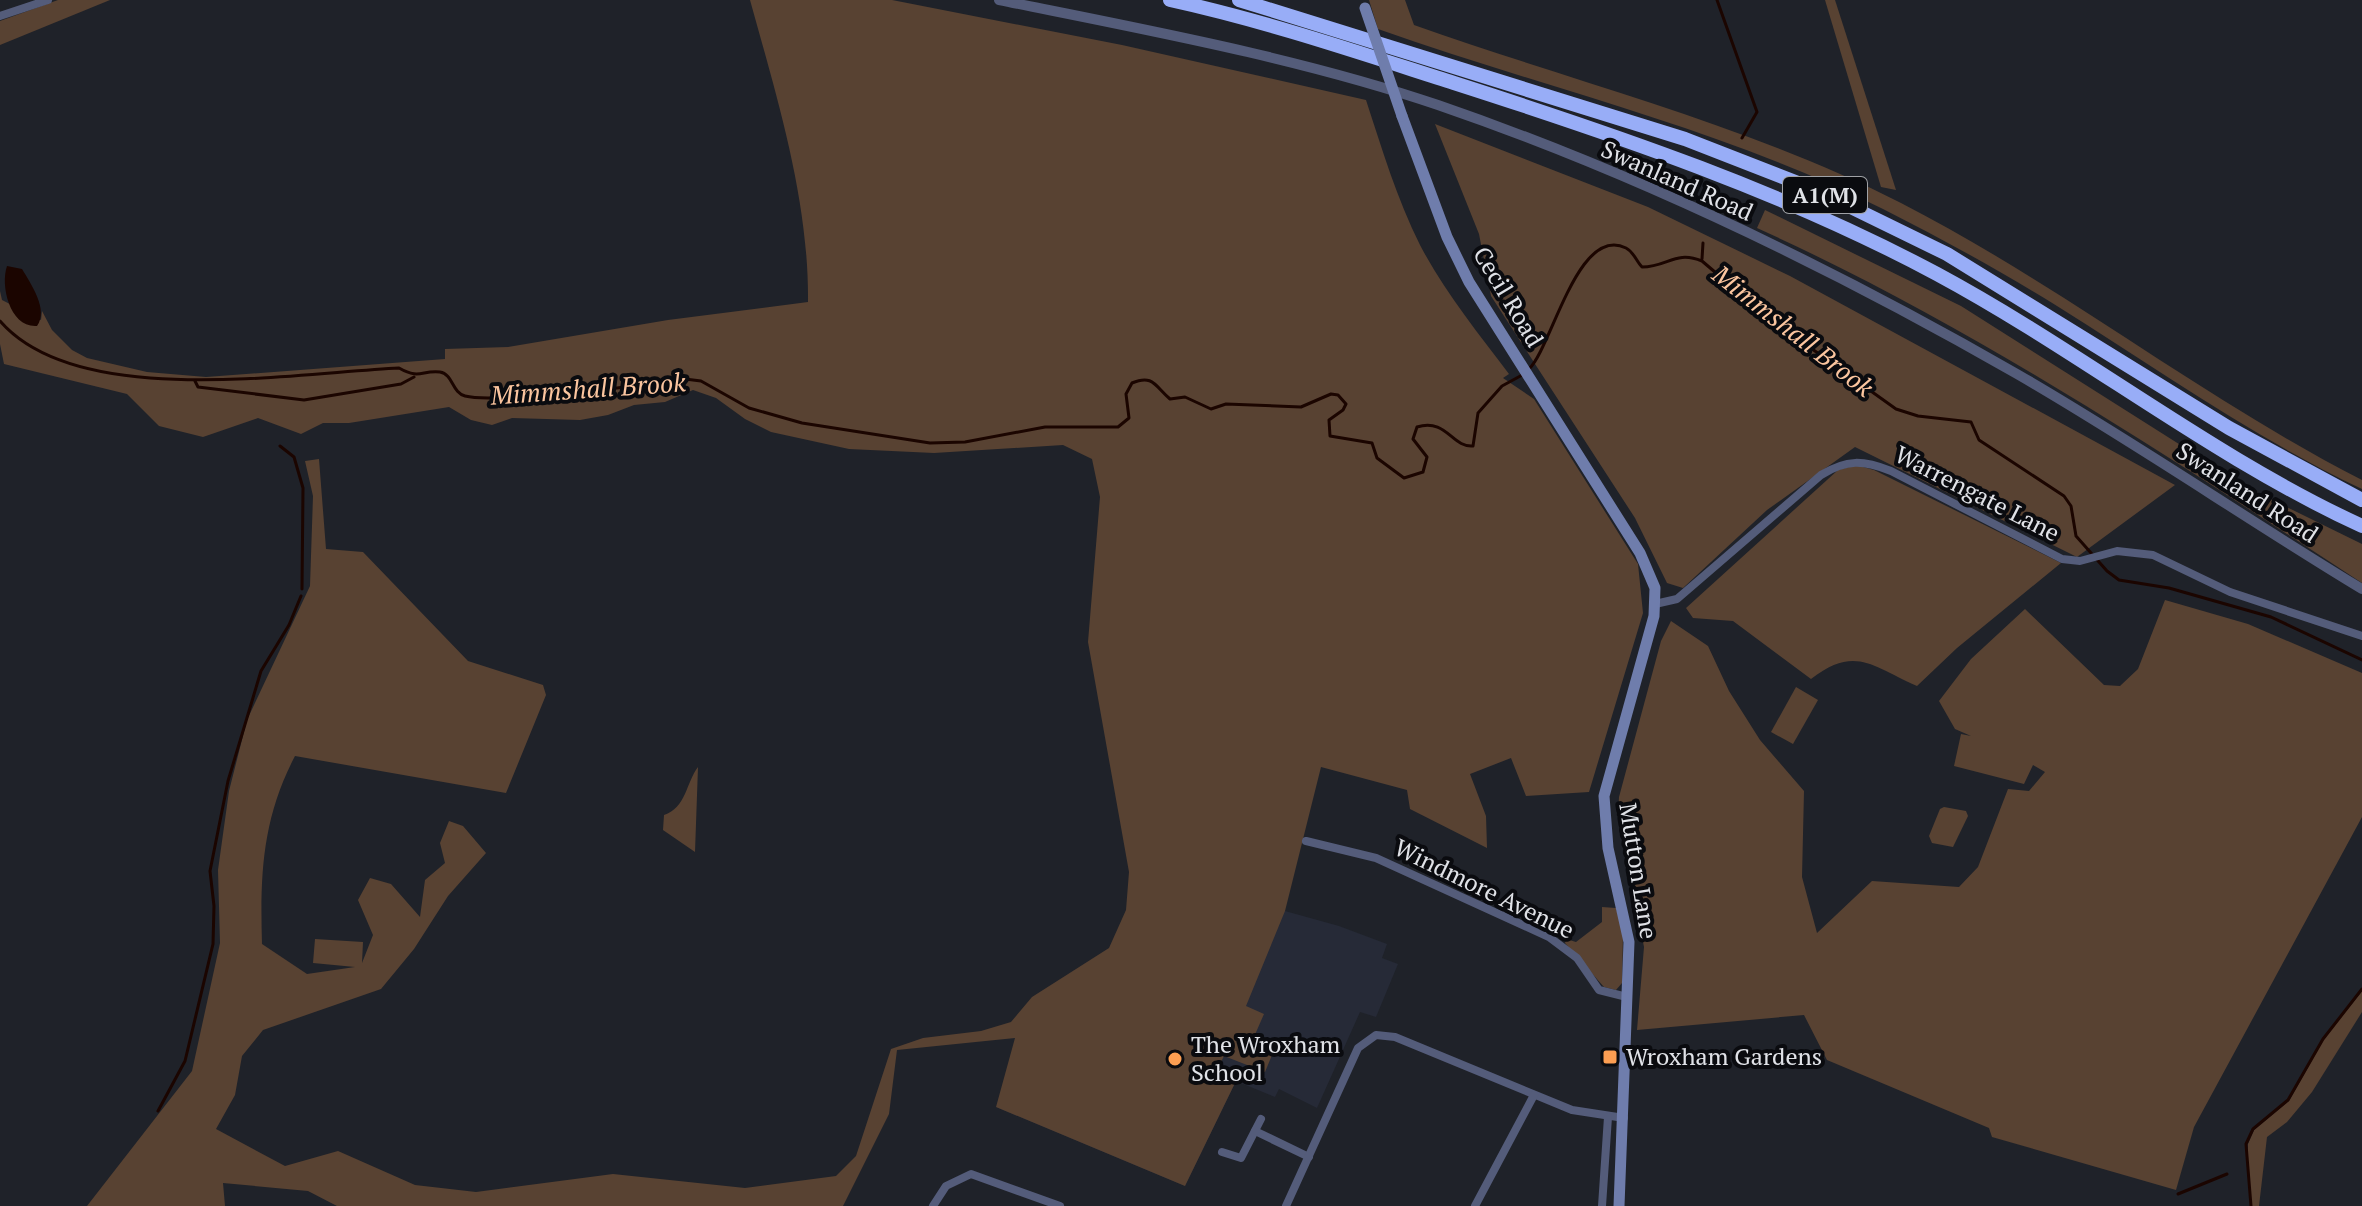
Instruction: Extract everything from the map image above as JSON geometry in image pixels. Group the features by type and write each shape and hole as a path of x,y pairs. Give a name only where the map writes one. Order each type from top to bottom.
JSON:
{"highway":[{"name":"A1(M)","path":"1170,0 1258,23 1559,117 1795,206 1938,275 2215,446 2362,526"},
{"name":"A1(M)","path":"1239,0 1685,139 1816,190 1947,254 2229,428 2362,500"}],"main road":[{"name":"Cecil Road","path":"1363,4 1447,237 1469,282 1640,553 1652,577 1655,601"},
{"name":"Mutton Lane","path":"1619,1206 1629,942 1608,848 1604,796 1655,601"}],"street":[{"path":"0,16 48,0"},
{"name":"Swanland Road","path":"999,0 1360,81 1439,105 1602,168 1792,255 1931,326 2103,426 2362,589"},
{"name":"Warrengate Lane","path":"1655,601 1677,599 1782,505 1829,470 1852,461 1891,471 2062,559 2087,560 2098,555 2129,551 2153,555 2230,592 2362,636"},
{"name":"Windmore Avenue","path":"1306,841 1376,858 1549,937 1577,958 1599,990 1627,997"},
{"path":"1286,1206 1358,1048 1376,1035 1395,1037 1572,1110 1624,1118"},
{"path":"1475,1206 1534,1095"},
{"path":"1602,1206 1608,1117"},
{"path":"1222,1152 1241,1158 1261,1119"},
{"path":"1255,1131 1309,1157"},
{"path":"933,1206 946,1186 971,1174 1060,1206"}],"shaded area":[{"path":"58,0 110,0 0,45 0,21"},
{"path":"750,0 892,0 1122,45 1366,100 1397,192 1429,262 1509,374 1503,378 1534,399 1638,564 1643,613 1589,792 1526,796 1511,758 1470,774 1486,816 1487,848 1410,809 1407,790 1321,767 1285,911 1246,1006 1264,1014 1250,1046 1272,1055 1265,1072 1224,1056 1216,1072 1236,1081 1185,1186 996,1107 1015,1038 897,1050 889,1114 843,1206 337,1206 308,1191 223,1183 225,1206 87,1206 192,1071 220,943 218,870 229,791 247,720 310,586 313,496 305,461 319,459 326,549 363,552 468,661 543,685 546,695 506,793 295,756 276,802 265,848 262,944 307,974 355,967 313,963 315,939 363,942 362,963 373,935 358,900 370,878 391,884 420,917 425,880 445,863 440,843 449,821 463,826 486,853 448,896 414,949 381,989 263,1030 242,1056 235,1095 216,1129 285,1166 338,1151 415,1185 476,1192 613,1174 745,1188 836,1176 856,1156 891,1049 923,1038 981,1031 1011,1022 1032,997 1109,948 1126,910 1129,872 1088,642 1100,497 1092,459 1063,445 934,453 849,449 771,432 745,419 716,398 693,390 665,402 634,405 608,415 580,420 512,418 492,425 471,420 449,407 349,423 323,423 301,434 258,418 203,437 159,426 127,394 4,364 0,344 0,291 2,300 41,320 42,311 52,330 72,350 87,358 147,372 206,377 445,359 445,349 508,347 668,320 808,302 803,225 790,149"},
{"path":"1369,0 1405,0 1414,25 1722,127 1842,175 1901,203 2018,269 2245,414 2362,480 2362,489 2283,448 2014,280 1883,209 1822,180 1697,132 1378,29"},
{"path":"1825,0 1835,0 1896,190 1881,187"},
{"path":"1435,124 1648,207 1790,276 2175,485 2077,557 1855,447 1767,510 1683,588 1667,583 1635,518 1491,296 1479,234"},
{"path":"1765,210 1961,306 2250,489 2362,544 2362,583 2141,440 1991,349 1914,306 1757,228"},
{"path":"7,266 22,269 34,289 41,312 37,326 20,320 9,304 5,284"},
{"path":"1856,465 1874,470 2061,563 1957,648 1917,686 1875,666 1852,661 1826,669 1811,679 1733,621 1693,618 1686,608 1838,470"},
{"path":"2165,600 2248,624 2362,673 2362,817 2194,1127 2176,1190 1992,1137 1989,1128 1827,1060 1804,1015 1637,1030 1644,947 1618,816 1619,797 1661,641 1671,621 1708,646 1729,691 1760,740 1804,791 1802,877 1817,933 1872,881 1959,887 1978,867 2008,789 2029,791 2045,772 2033,765 2024,784 1954,766 1961,734 1971,736 1955,729 1939,701 1971,659 2025,609 2104,685 2120,686 2138,669"},
{"path":"1796,687 1818,700 1793,744 1771,732"},
{"path":"698,767 695,852 663,830 664,815 677,807"},
{"path":"1940,809 1966,811 1968,816 1953,847 1932,843 1929,836"},
{"name":"The Wroxham School","path":"1225,902 1285,911 1339,926 1387,944 1382,958 1398,964 1376,1017 1360,1012 1317,1108 1279,1089 1275,1097 1236,1081 1185,1186 996,1107"},
{"path":"1602,907 1616,908 1623,934 1622,983 1616,990 1604,987 1565,943 1566,939 1576,942 1602,922"},
{"path":"2362,991 2362,1012 2312,1092 2287,1122 2267,1137 2259,1206 2252,1206 2247,1168 2248,1144 2254,1130 2289,1101 2324,1039"}],"waterway":[{"path":"1717,0 1757,112 1742,138"},
{"path":"1702,259 1703,243"},
{"name":"Mimmshall Brook","path":"1529,369 1568,291 1594,254 1609,245 1626,248 1642,267 1685,257 1702,261 1770,319 1896,409 1918,416 1971,422 1979,440 2064,496 2071,506 2076,536 2119,580 2169,588 2271,617 2362,660"},
{"name":"Mimmshall Brook","path":"0,321 35,349 80,367 132,376 188,380 246,379 399,368 416,374 444,373 461,394 485,398 582,392 685,379 701,381 749,408 802,423 930,443 965,442 1045,427 1118,427 1129,418 1126,394 1132,383 1145,380 1153,383 1170,399 1185,397 1211,409 1226,404 1301,407 1331,394 1338,395 1346,404 1329,420 1330,436 1372,443 1377,458 1404,478 1423,472 1427,457 1413,439 1417,427 1435,426 1460,443 1473,446 1478,413 1502,386 1524,374"},
{"name":"Mimmshall Brook","path":"195,381 198,387 304,400 401,384 414,377"},
{"path":"280,446 294,457 303,488 302,589"},
{"path":"158,1111 185,1061 213,944 214,906 210,871 228,781 261,671 289,625 301,596"},
{"path":"2251,1206 2246,1144 2253,1129 2288,1100 2323,1039 2362,989"},
{"path":"2178,1194 2227,1174"}],"place":[{"name":"Wroxham Gardens","path":"1610,1057"},
{"name":"The Wroxham School","path":"1175,1059"}]}
